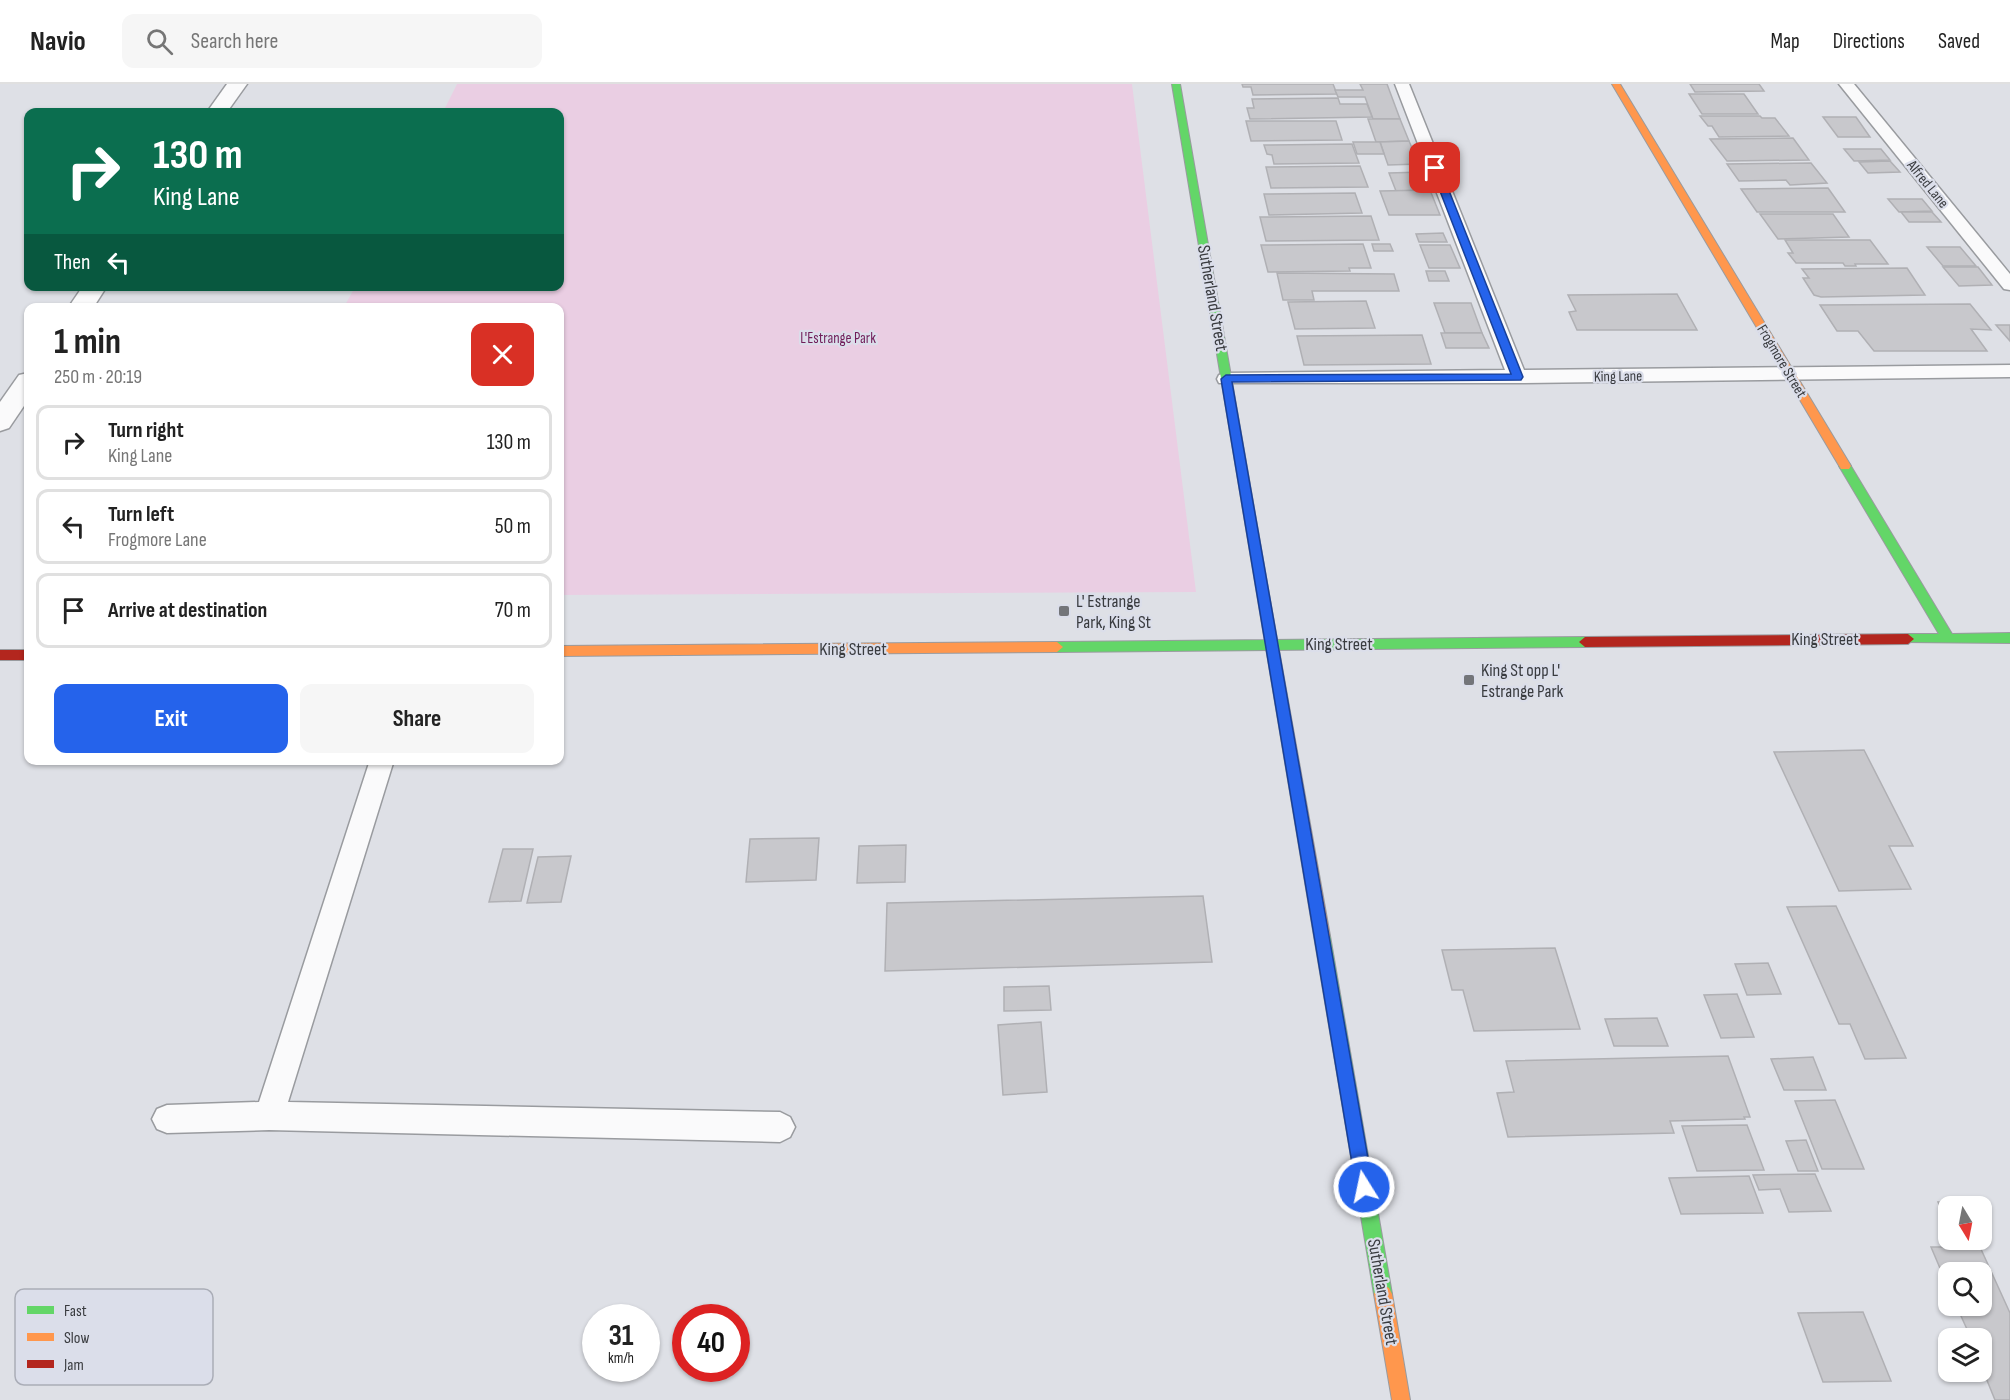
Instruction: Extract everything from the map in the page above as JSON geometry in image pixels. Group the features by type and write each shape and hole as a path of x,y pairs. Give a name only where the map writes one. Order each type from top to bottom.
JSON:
{"street":[{"path":"220,108 237,84"},
{"name":"Sutherland Street","path":"1176,84 1401,1400"},
{"name":"Frogmore Street","path":"1616,84 1948,638"},
{"path":"0,422 24,387"},
{"name":"King Street","path":"564,651 2010,638"},
{"path":"0,656 24,655"}],"lane":[{"path":"1402,84 1517,377"},
{"name":"Alfred Lane","path":"1846,84 2010,285"},
{"name":"King Lane","path":"1226,379 1790,375 2010,370"},
{"path":"269,1116 380,765"},
{"path":"167,1119 269,1116 780,1127"}],"green space":[{"name":"L'Estrange Park","path":"457,84 1132,84 1196,592 564,595 564,303 346,303 353,291 564,291 564,108 445,108"}],"building":[{"path":"1242,84 1333,84 1337,94 1253,95 1251,87 1243,87"},
{"path":"1360,84 1387,84 1400,119 1373,119 1365,97 1338,97 1335,90 1363,90"},
{"path":"1690,84 1759,84 1764,91 1695,92"},
{"path":"1689,94 1744,94 1758,114 1702,114"},
{"path":"1338,98 1340,104 1367,104 1372,117 1250,119 1247,108 1254,108 1252,99"},
{"path":"1700,116 1775,118 1789,136 1719,137 1712,126 1708,126"},
{"path":"1823,117 1856,117 1870,137 1838,137"},
{"path":"1368,119 1400,119 1409,141 1376,142"},
{"path":"1246,121 1336,121 1342,140 1251,141"},
{"path":"1793,138 1809,160 1727,161 1710,139"},
{"path":"1409,141 1419,164 1388,165 1380,142"},
{"path":"1353,142 1380,142 1384,154 1357,154"},
{"path":"1352,144 1359,163 1274,164 1272,155 1267,154 1264,145"},
{"path":"1844,149 1881,149 1890,160 1854,161"},
{"path":"1890,161 1900,172 1868,173 1859,162"},
{"path":"1811,163 1827,183 1790,185 1786,180 1739,181 1727,164"},
{"path":"1360,166 1368,187 1271,188 1266,167"},
{"path":"1423,172 1430,190 1396,191 1389,173"},
{"path":"1828,188 1845,212 1757,212 1741,189"},
{"path":"1430,190 1440,215 1389,215 1380,191"},
{"path":"1355,193 1362,213 1269,215 1264,194"},
{"path":"1888,199 1922,199 1932,211 1899,212"},
{"path":"1901,212 1932,212 1941,222 1909,222"},
{"path":"1760,214 1833,214 1849,237 1778,239"},
{"path":"1371,216 1379,240 1266,241 1260,217"},
{"path":"1443,233 1447,242 1419,242 1416,234"},
{"path":"1785,240 1870,240 1888,264 1845,266 1843,263 1796,263 1788,253 1793,253"},
{"path":"1363,244 1371,268 1349,268 1350,271 1268,272 1261,245"},
{"path":"1372,244 1390,244 1393,251 1374,251"},
{"path":"1420,245 1450,245 1460,268 1429,268"},
{"path":"1927,247 1960,247 1976,266 1943,266"},
{"path":"1943,267 1978,267 1992,285 1959,286"},
{"path":"1907,268 1925,295 1821,297 1814,295 1803,278 1809,278 1802,269"},
{"path":"1426,271 1445,271 1449,281 1429,281"},
{"path":"1277,273 1394,274 1399,291 1312,291 1314,300 1283,300"},
{"path":"1677,294 1697,330 1577,330 1569,312 1576,311 1568,295"},
{"path":"1366,301 1375,328 1295,329 1288,302"},
{"path":"1434,303 1471,303 1482,333 1445,333"},
{"path":"1970,304 1991,330 1971,329 1987,351 1874,351 1858,331 1837,331 1820,305"},
{"path":"1996,325 2010,325 2010,341"},
{"path":"1441,333 1482,333 1489,348 1446,348"},
{"path":"1422,335 1431,364 1304,365 1297,336"},
{"path":"1864,750 1913,846 1889,846 1911,889 1839,891 1774,752"},
{"path":"819,838 816,880 746,882 750,839"},
{"path":"906,845 905,882 857,883 859,846"},
{"path":"503,849 533,849 521,901 489,902"},
{"path":"571,856 561,902 527,903 538,857"},
{"path":"1203,896 1212,962 885,971 887,903"},
{"path":"1836,906 1906,1058 1865,1059 1850,1024 1839,1024 1787,907"},
{"path":"1555,948 1580,1029 1474,1031 1463,990 1452,990 1442,950"},
{"path":"1768,963 1781,994 1747,995 1735,964"},
{"path":"1049,986 1051,1010 1004,1011 1004,987"},
{"path":"1737,994 1754,1037 1721,1038 1704,995"},
{"path":"1657,1018 1668,1046 1614,1046 1605,1019"},
{"path":"1041,1022 1047,1092 1003,1095 998,1025"},
{"path":"1728,1056 1750,1117 1744,1117 1745,1119 1670,1121 1674,1133 1508,1137 1497,1093 1514,1092 1506,1061"},
{"path":"1813,1057 1826,1090 1784,1090 1771,1059"},
{"path":"1835,1100 1864,1169 1822,1169 1795,1101"},
{"path":"1747,1125 1764,1170 1697,1171 1682,1126"},
{"path":"1806,1140 1818,1171 1798,1171 1786,1141"},
{"path":"1815,1174 1831,1211 1789,1212 1780,1189 1759,1190 1753,1175"},
{"path":"1749,1176 1763,1213 1681,1214 1669,1178"},
{"path":"1931,1247 1938,1247 1938,1250 1981,1250 1987,1262 1938,1262"},
{"path":"1992,1273 2010,1313 2010,1400 1995,1400 1988,1382 1992,1382 1992,1328 1966,1328 1961,1316 1992,1316"},
{"path":"1863,1312 1891,1381 1823,1382 1798,1313"}],"traffic: fast":[{"path":"1176,84 1263,594"},
{"path":"1845,466 1948,638"},
{"path":"1908,639 2010,638"},
{"path":"1057,647 1585,642"},
{"path":"1322,936 1383,1294"}],"traffic: slow":[{"path":"1616,84 1845,466"},
{"path":"1263,594 1322,936"},
{"path":"564,651 1057,647"},
{"path":"1383,1294 1401,1400"}],"traffic: jam":[{"path":"1585,642 1908,639"},
{"path":"0,655 24,655"}],"place":[{"name":"L' Estrange Park, King St","path":"1064,611"},
{"name":"King St opp L' Estrange Park","path":"1469,680"}],"route":[{"path":"1364,1187 1226,379 1517,377 1435,168"}]}
